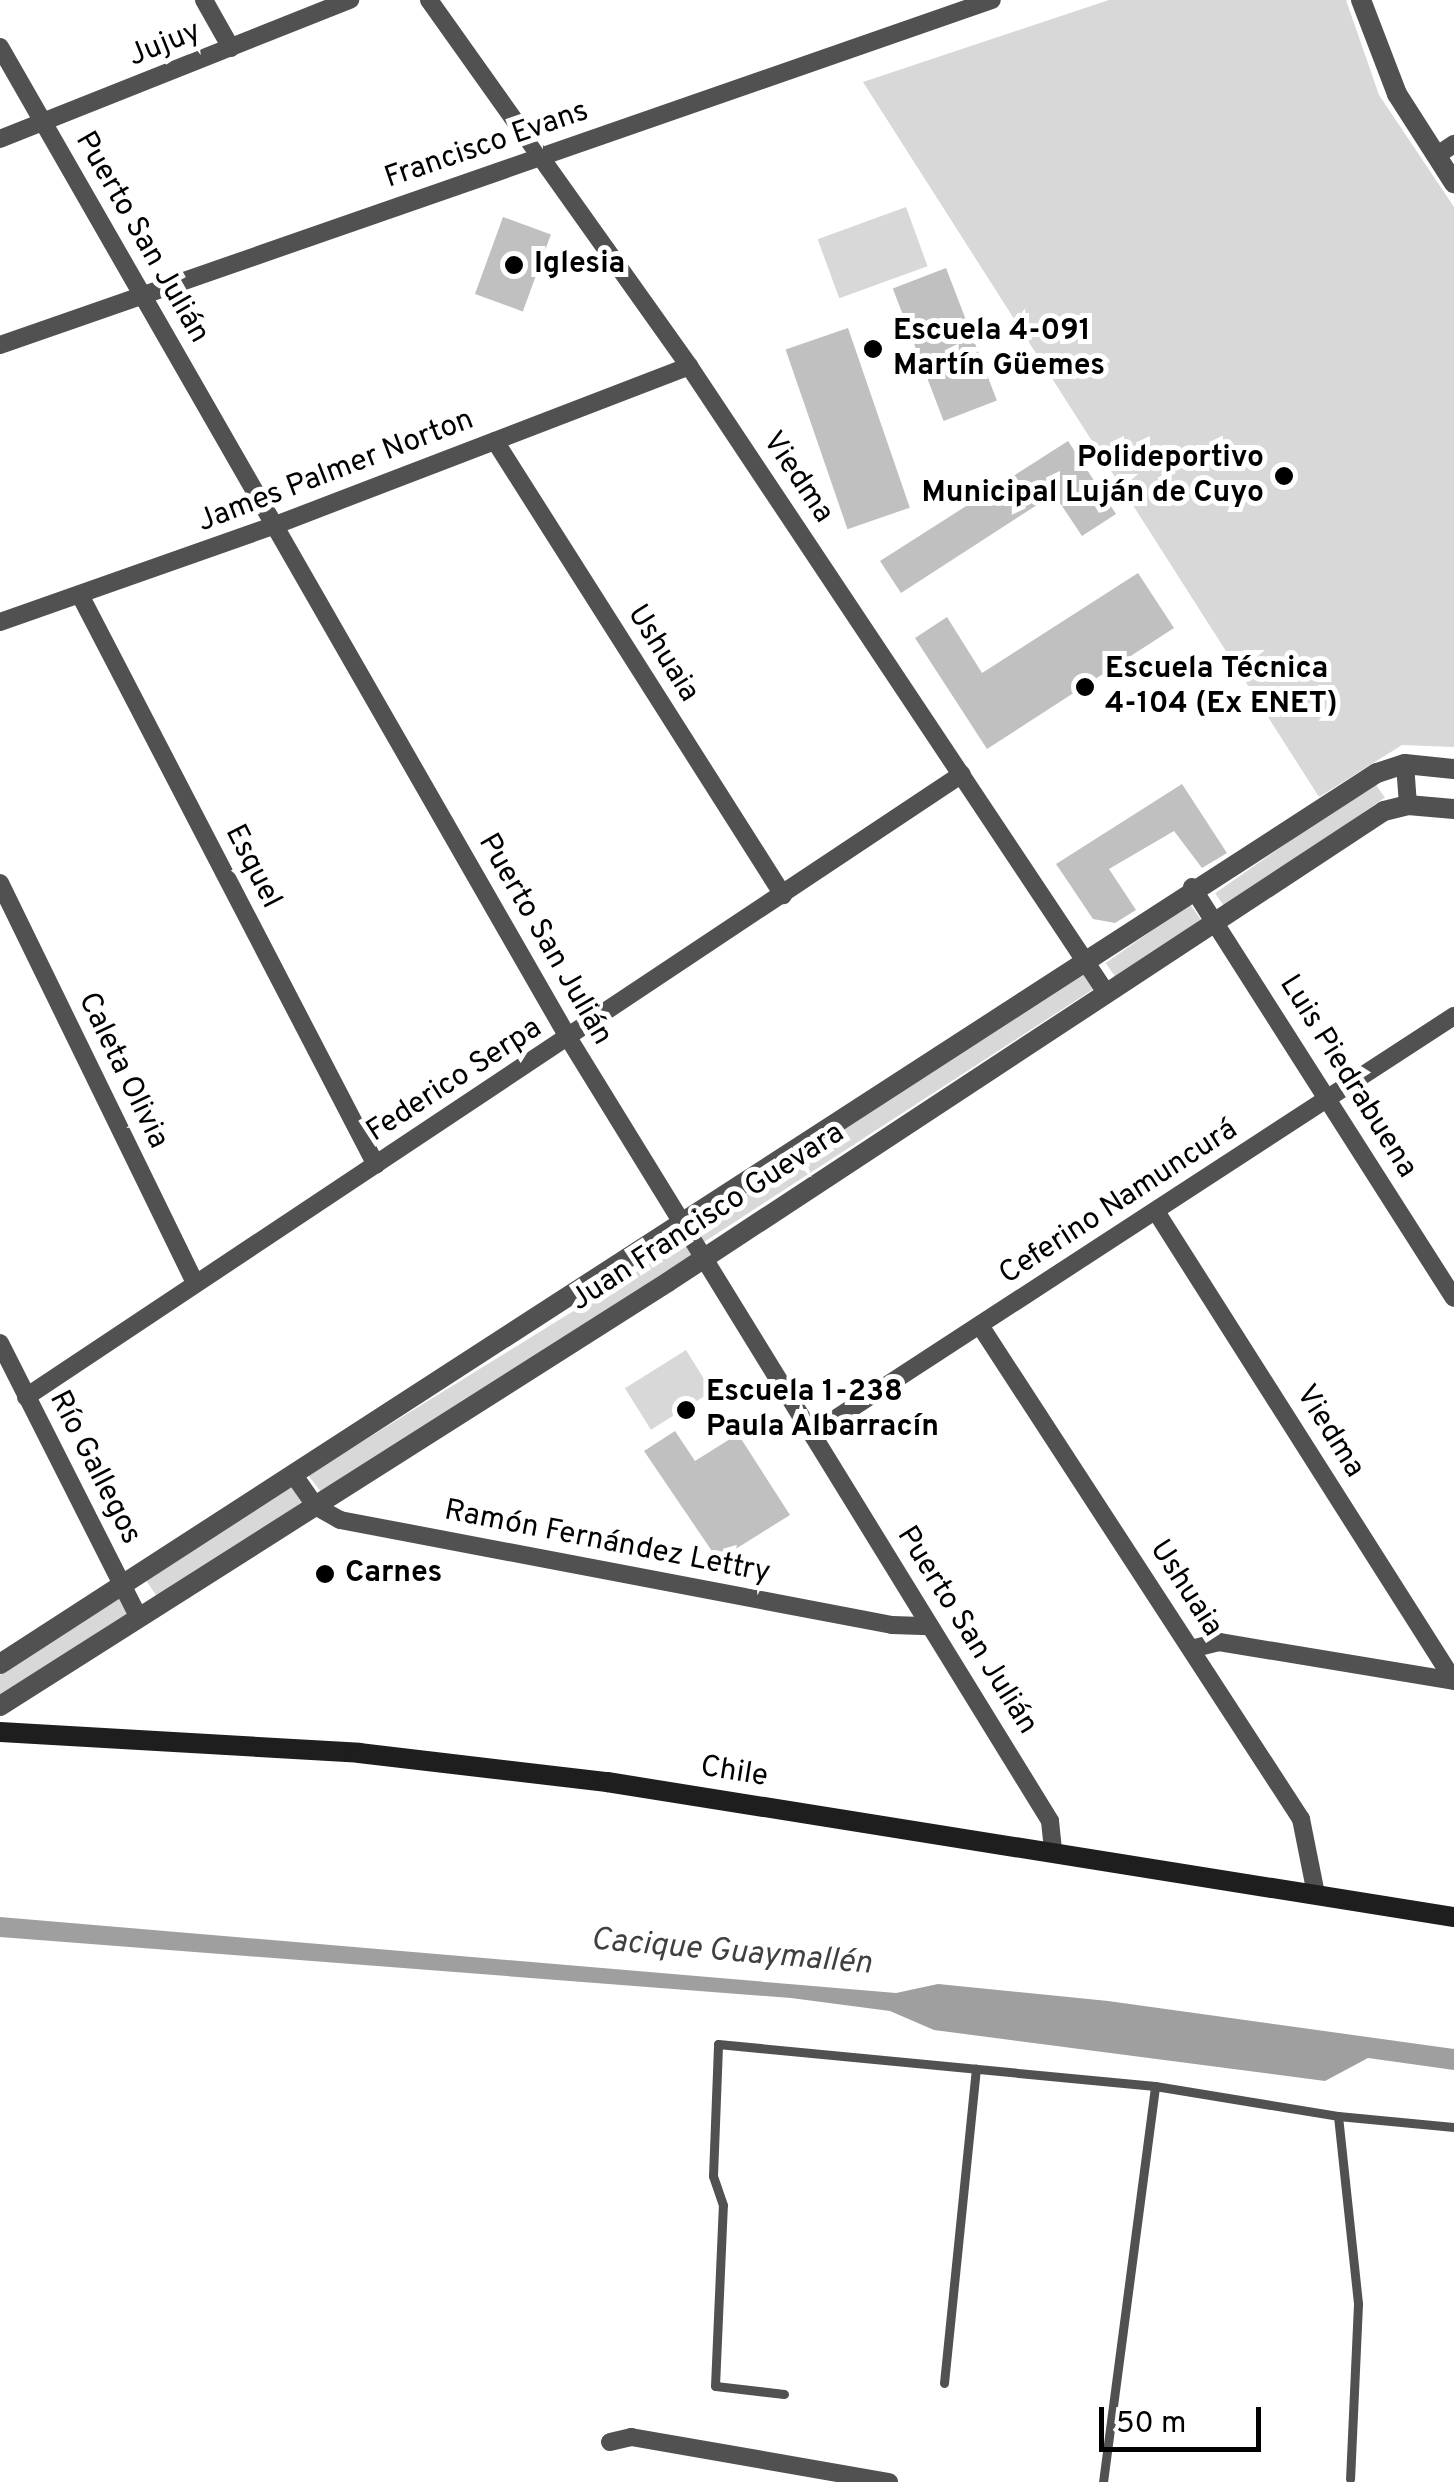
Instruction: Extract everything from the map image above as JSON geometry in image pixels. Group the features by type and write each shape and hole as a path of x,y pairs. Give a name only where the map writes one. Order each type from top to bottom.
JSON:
{"main road":[{"name":"Chile","path":"0,1732 359,1753 607,1782 1454,1918"}],"street":[{"path":"204,0 231,48"},
{"name":"Jujuy","path":"0,139 350,0"},
{"name":"Viedma","path":"429,0 689,366 1106,994"},
{"name":"Francisco Evans","path":"0,345 992,0"},
{"path":"1361,0 1397,94 1454,183"},
{"name":"Puerto San Julián","path":"0,47 569,1039 1050,1821 1052,1852"},
{"path":"1436,156 1454,144"},
{"name":"James Palmer Norton","path":"0,622 273,526 689,366"},
{"name":"Ushuaia","path":"494,441 783,896"},
{"name":"Esquel","path":"80,595 376,1165"},
{"path":"1405,764 1408,805"},
{"name":"Juan Francisco Guevara","path":"0,1664 683,1224 1082,958 1377,773 1405,764 1454,769"},
{"name":"Federico Serpa","path":"26,1397 962,774"},
{"name":"Juan Francisco Guevara","path":"0,1706 704,1258 1384,811 1408,805 1454,809"},
{"name":"Caleta Olivia","path":"0,883 195,1282"},
{"name":"Luis Piedrabuena","path":"1192,887 1454,1298"},
{"name":"Ceferino Namuncurá","path":"812,1434 1454,1016"},
{"name":"Viedma","path":"1157,1212 1454,1681"},
{"name":"Ushuaia","path":"981,1327 1301,1819 1316,1894"},
{"name":"Río Gallegos","path":"0,1343 139,1618"},
{"path":"293,1474 315,1506"},
{"name":"Ramón Fernández Lettry","path":"315,1506 340,1520 892,1625 930,1626"},
{"path":"1192,1649 1220,1642 1454,1681"},
{"path":"610,2442 631,2437 889,2482"}],"lane":[{"path":"784,2394 715,2386 723,2205 713,2176 718,2044 1154,2086 1338,2116 1454,2127"},
{"path":"944,2382 976,2069"},
{"path":"1103,2482 1154,2086"},
{"path":"1338,2116 1358,2304 1350,2479"}],"shaded area":[{"name":"Polideportivo Municipal Luján de Cuyo","path":"1109,0 1346,0 1379,95 1454,207 1454,747 1402,745 1319,797 863,82"},
{"path":"906,207 928,266 839,298 818,239"},
{"path":"1374,782 1385,798 1226,909 1215,893"},
{"path":"1190,904 1201,920 1117,979 1106,963"},
{"path":"1083,972 1094,989 701,1244 691,1227"},
{"path":"685,1242 698,1258 325,1497 308,1475"},
{"path":"686,1350 712,1392 651,1430 625,1388"},
{"path":"293,1480 311,1507 163,1606 145,1580"},
{"path":"124,1592 136,1610 0,1699 0,1675"},
{"path":"0,1917 896,1993 938,1984 1108,2001 1454,2049 1454,2070 1368,2058 1325,2081 934,2030 890,2011 791,1998 0,1937"}],"building":[{"name":"Iglesia","path":"503,217 551,234 523,311 475,294"},
{"path":"946,268 997,401 944,421 893,288"},
{"path":"848,328 910,508 847,529 786,349"},
{"path":"1068,441 1116,514 1082,536 1054,494 901,593 880,561"},
{"path":"1138,573 1174,628 987,749 915,638 947,617 982,673"},
{"path":"1182,784 1227,853 1202,868 1174,831 1109,869 1136,910 1115,923 1093,919 1056,864"},
{"path":"675,1431 695,1461 738,1434 790,1515 718,1560 644,1451"}],"place":[{"name":"Iglesia","path":"514,265"},
{"name":"Escuela 4-091 Martín Güemes","path":"873,349"},
{"name":"Polideportivo Municipal Luján de Cuyo","path":"1284,476"},
{"name":"Escuela Técnica 4-104 (Ex ENET)","path":"1085,687"},
{"name":"Escuela 1-238 Paula Albarracín","path":"686,1410"},
{"name":"Carnes","path":"325,1574"}],"water label":[{"name":"Cacique Guaymallén","path":"731,1953"}]}
